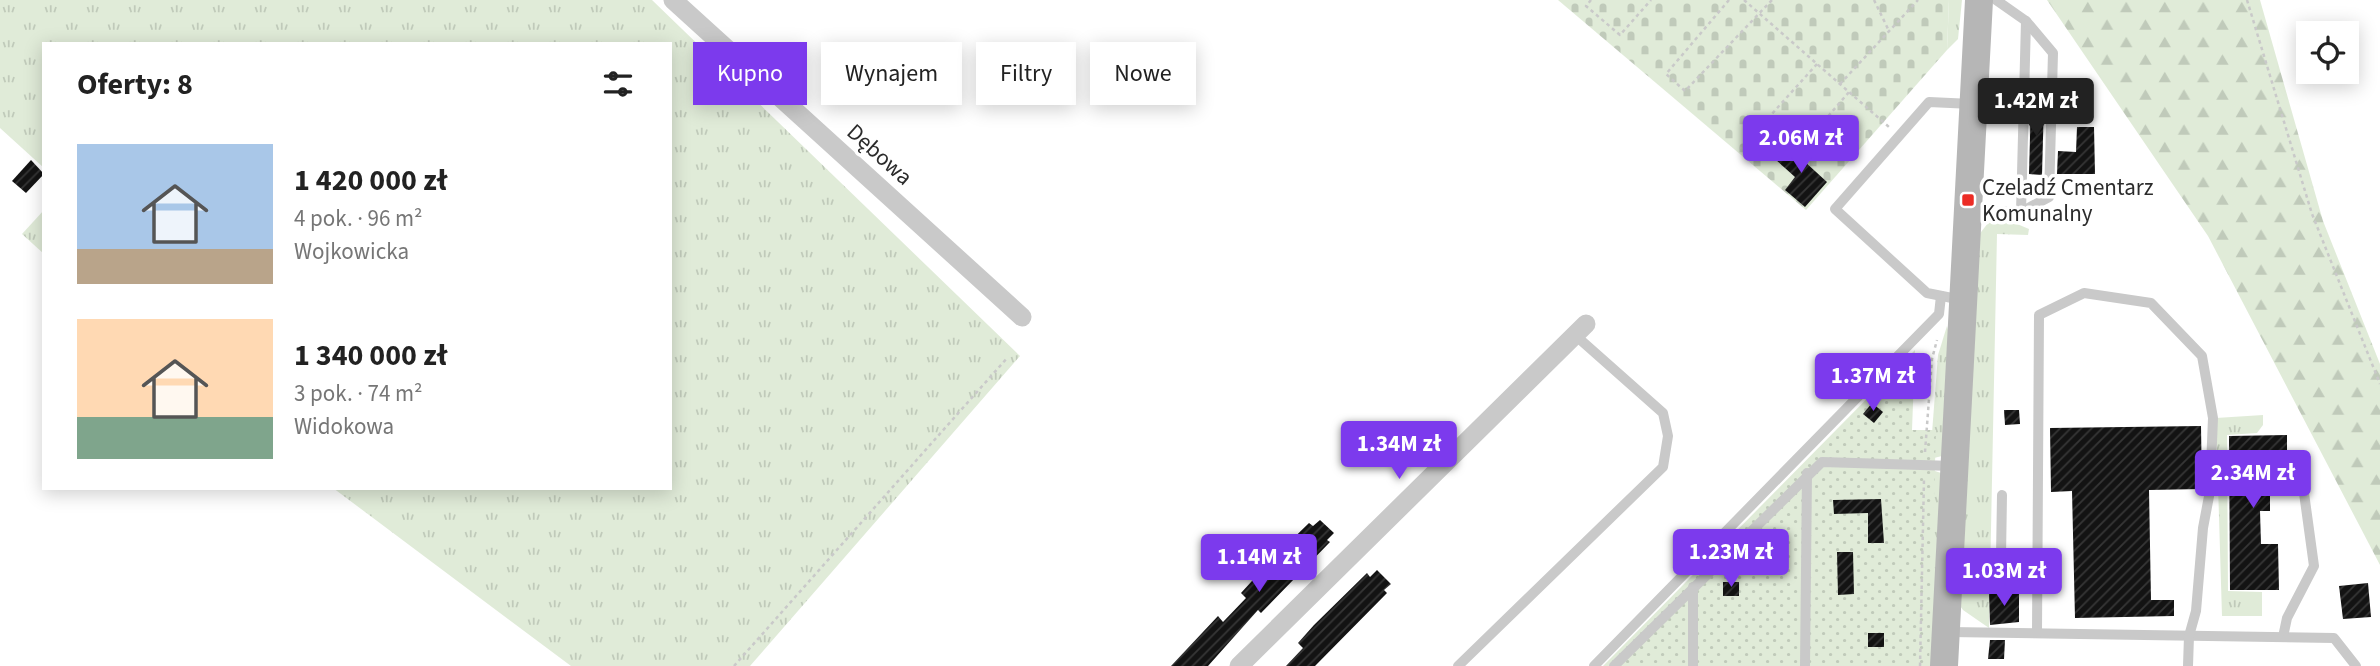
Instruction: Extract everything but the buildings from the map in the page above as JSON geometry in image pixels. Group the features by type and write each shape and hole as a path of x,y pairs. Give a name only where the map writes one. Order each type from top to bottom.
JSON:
{"street":[{"name":"Dębowa","path":"673,0 1022,317"},
{"path":"1944,666 1954,466 1950,298 1967,210 1979,0"},
{"path":"1239,666 1581,329"}],"lane":[{"path":"1967,210 2021,212 2049,197 2053,54 2026,21 1996,0"},
{"path":"2021,212 2026,21"},
{"path":"1594,666 1939,314 1950,298 1927,293 1835,209 1929,102 1973,104"},
{"path":"2037,633 2039,314 2084,293 2151,303 2202,356 2213,418 2210,491 2203,528 2196,611 2189,635 2188,666"},
{"path":"1458,666 1662,467 1668,436 1662,413 1581,329"},
{"path":"1614,666 1822,462 1954,466"},
{"path":"2283,637 2287,618 2314,566 2300,464"},
{"path":"1805,666 1807,474"},
{"path":"2001,495 2001,557 2014,581 2037,585"},
{"path":"1693,587 1693,666"},
{"path":"1945,631 2334,638 2356,666"}],"path":[{"path":"1591,0 1586,6 1620,35 1651,0"},
{"path":"1729,0 1666,74 1685,91 1772,0"},
{"path":"1744,0 1899,136"},
{"path":"1874,0 1889,31"},
{"path":"1840,84 1918,0"},
{"path":"2247,0 2312,214 2380,384"},
{"path":"1817,64 1741,148 1757,160 1775,156 1793,139 1806,142 1849,92"},
{"path":"1920,666 1924,464 1932,359 1939,335"},
{"path":"734,666 1008,357"}],"green space":[{"path":"0,0 652,0 695,42 693,42 693,105 761,105 1020,356 750,666 571,666 336,490 672,490 672,42 42,42 42,166 0,128"},
{"path":"1558,0 1949,0 1947,50 1806,210"},
{"path":"1949,0 1962,0 1958,39 1947,50"},
{"path":"2047,0 2260,0 2323,221 2380,364 2380,565 2208,236"},
{"path":"42,212 42,252 22,234"},
{"path":"2010,221 2029,229 2028,235 1997,234 1989,628 1963,610 1958,603 1978,236 1988,223"},
{"path":"1947,326 1949,334 1942,456 1930,459 1938,355"},
{"path":"1915,350 1912,430 1936,430 1929,666 1603,666"},
{"path":"2263,415 2263,425 2257,433 2227,435 2228,591 2262,592 2262,616 2222,616 2216,418"},
{"path":"1929,469 1941,473 1932,666 1925,666"}],"place":[{"name":"Czeladź Cmentarz Komunalny","path":"1968,200"}]}
